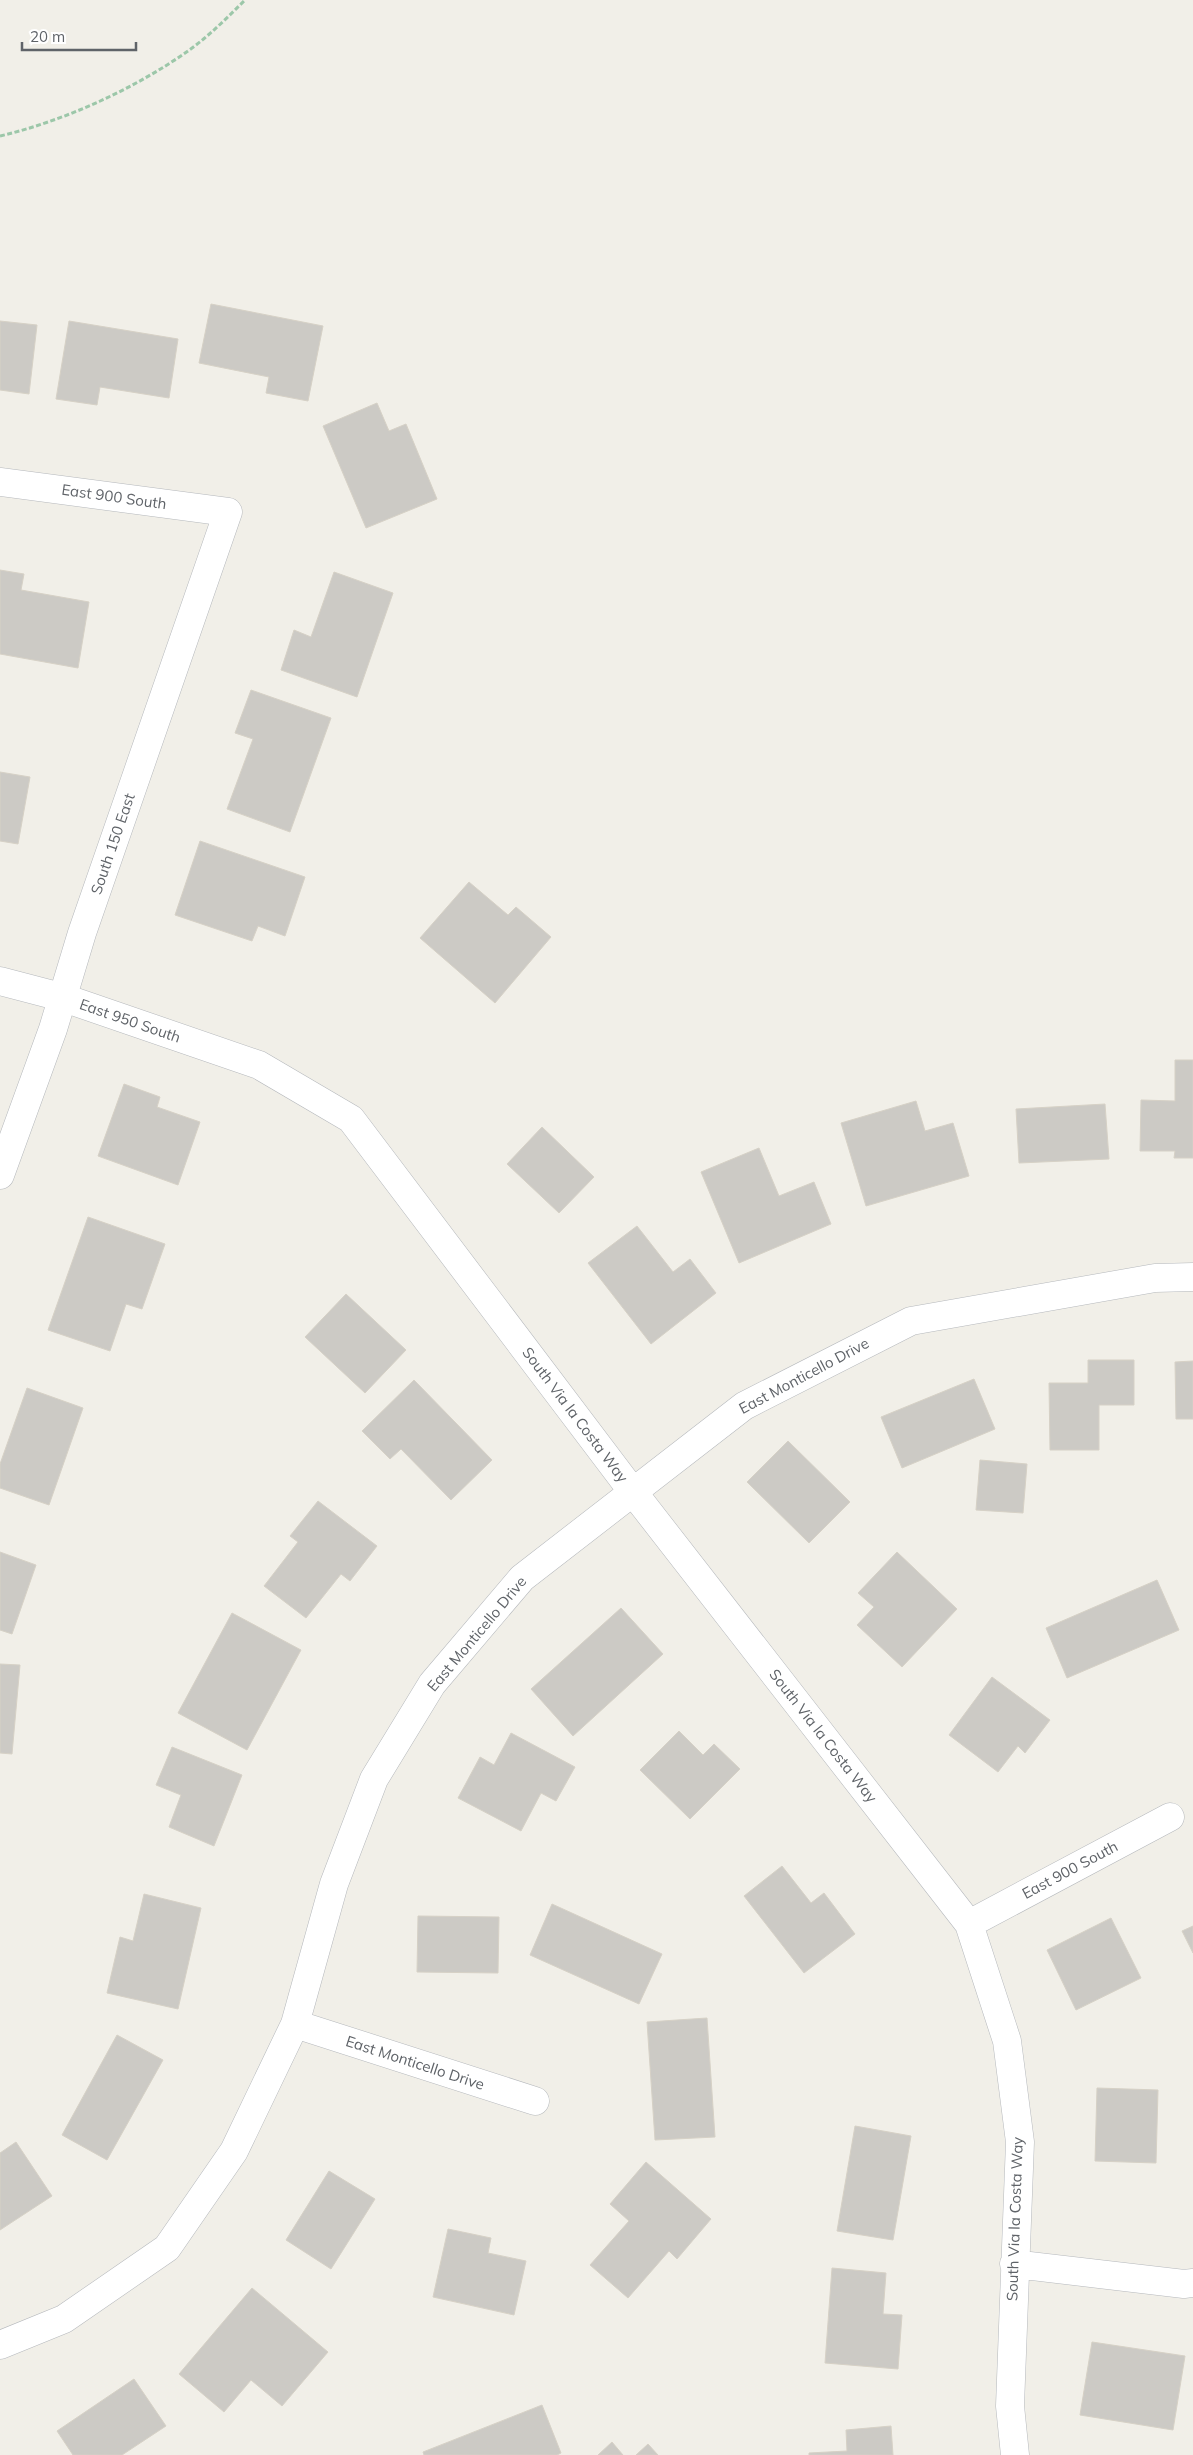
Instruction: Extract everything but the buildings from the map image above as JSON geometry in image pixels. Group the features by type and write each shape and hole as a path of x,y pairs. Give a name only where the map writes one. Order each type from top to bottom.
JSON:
{"street":[{"name":"East 900 South","path":"0,482 228,512"},
{"name":"South 150 East","path":"0,1175 53,1029 61,997 228,512"},
{"name":"East 950 South","path":"0,981 61,997 259,1065 351,1119"},
{"name":"South Via la Costa Way","path":"351,1119 633,1492 970,1924 1007,2041 1020,2142 1010,2406 1014,2455"},
{"name":"East Monticello Drive","path":"0,2345 64,2319 167,2248 234,2151 295,2024 334,1884 374,1779 432,1684 522,1578 744,1406 911,1321 1155,1278 1193,1277"},
{"name":"East 900 South","path":"970,1924 1170,1817"},
{"name":"East Monticello Drive","path":"295,2024 534,2102"},
{"path":"1014,2264 1184,2284 1193,2283"}],"path":[{"path":"0,136 76,112 162,68 211,33 245,0"}]}
